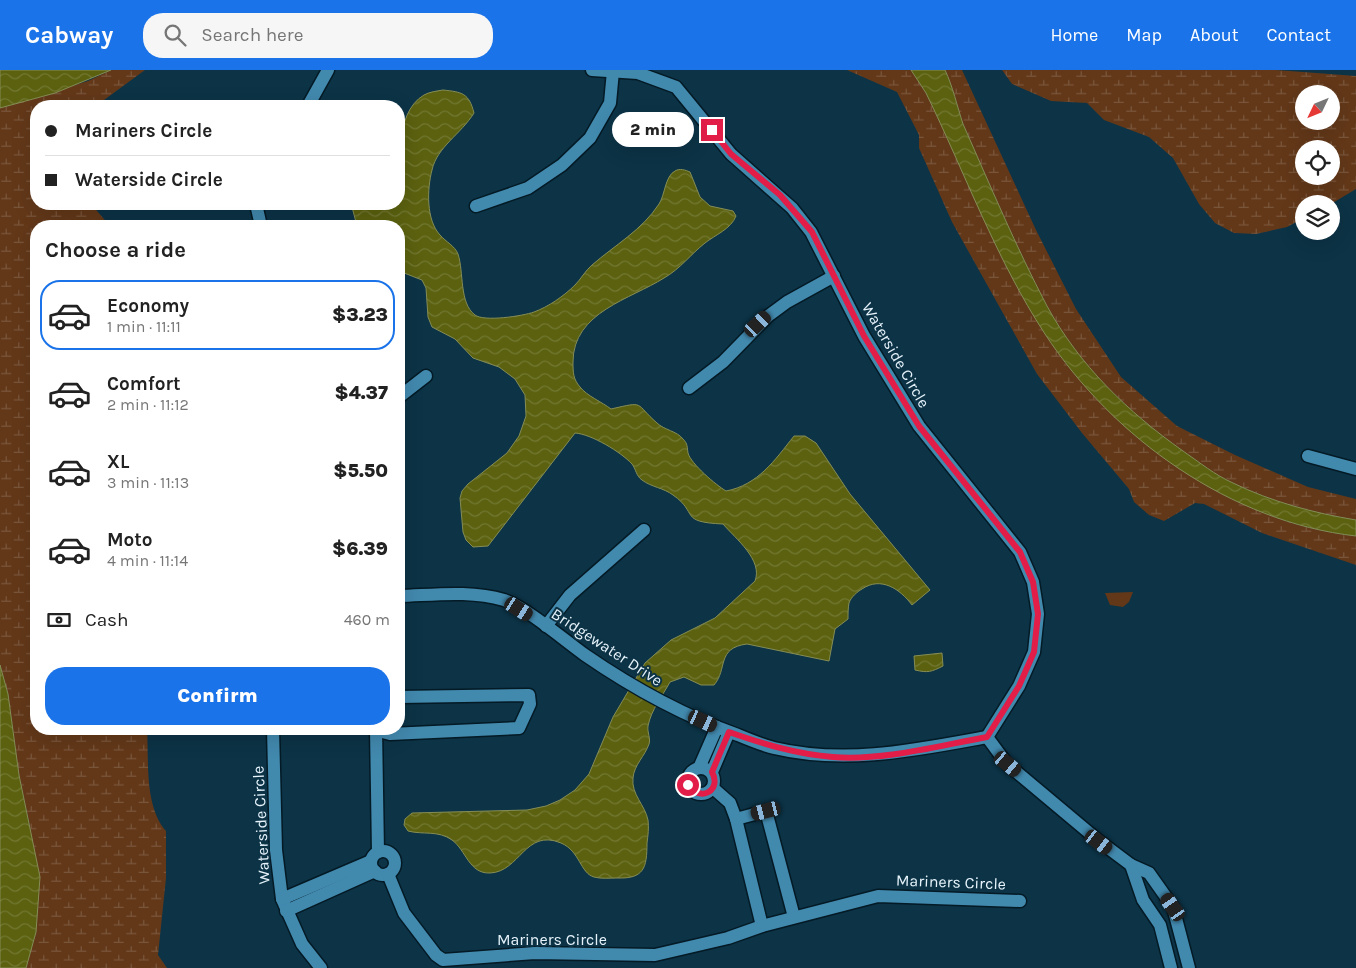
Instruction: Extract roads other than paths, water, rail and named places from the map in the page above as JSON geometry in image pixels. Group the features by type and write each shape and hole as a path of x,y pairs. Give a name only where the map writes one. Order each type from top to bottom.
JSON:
{"street":[{"path":"311,100 328,70"},
{"name":"Waterside Circle","path":"592,70 638,74 658,79 676,87 731,154 792,208 812,232 864,336 919,426 1020,552 1033,582 1038,614 1034,652 1019,686 987,737"},
{"path":"476,206 528,188 562,165 590,138 610,103 614,71"},
{"path":"689,388 722,362 768,316 787,302 834,276"},
{"path":"405,392 426,376"},
{"path":"1308,456 1356,470"},
{"path":"546,626 570,595 644,530"},
{"name":"Bridgewater Drive","path":"405,596 469,593 505,601 546,626 631,685 661,702 717,728 774,748 833,757 891,754 987,737"},
{"name":"Mariners Circle","path":"405,698 529,695 530,704 519,728 405,733"},
{"path":"705,770 717,728"},
{"path":"705,770 729,732"},
{"name":"Waterside Circle","path":"273,735 276,850 284,905 302,944 321,968"},
{"name":"Mariners Circle","path":"375,735 378,864 404,913 436,955 443,960 535,953 654,955 728,938 762,926 878,896 1020,901"},
{"path":"987,737 1008,764 1131,866 1149,873 1173,907 1189,968"},
{"path":"705,770 715,782 713,788 707,793 700,794 693,791 688,785 688,777 692,771 705,770"},
{"path":"713,788 730,803 736,819 762,926"},
{"path":"736,819 766,811 794,918"},
{"path":"284,905 378,864"},
{"path":"1131,866 1143,900 1160,925 1171,968"}],"water":[{"path":"0,70 111,70 55,93 0,108"},
{"path":"911,70 945,70 963,124 1047,306 1074,348 1106,386 1124,404 1163,436 1226,480 1278,501 1325,514 1356,520 1356,536 1310,528 1264,513 1221,493 1179,469 1140,440 1105,407 1073,372 1045,334 1027,305 996,246 926,93"},
{"path":"443,90 460,93 470,101 474,113 463,128 444,147 435,162 429,186 429,204 435,229 458,254 466,303 475,315 480,317 504,318 521,315 539,310 556,301 575,285 592,265 645,222 659,204 667,181 675,171 684,170 690,172 700,197 710,206 733,211 736,216 727,228 700,247 670,274 606,309 593,319 583,331 576,345 573,366 576,381 587,393 611,409 630,405 642,408 660,425 680,436 686,442 688,453 694,463 710,479 726,491 737,488 757,477 773,462 794,436 805,436 816,443 850,494 930,590 912,605 902,594 890,586 876,584 869,585 860,590 849,603 848,619 835,629 829,661 747,644 737,646 731,650 724,660 721,672 714,685 701,685 684,677 670,682 652,714 648,726 649,744 637,765 633,778 634,789 648,820 645,865 638,874 626,878 600,878 589,875 572,851 561,843 549,840 539,841 531,846 509,866 500,871 483,872 472,866 457,844 447,837 408,831 404,825 405,819 412,813 527,810 546,806 560,800 575,790 589,774 613,717 645,663 671,640 715,618 755,581 756,573 755,565 747,550 723,524 694,519 681,501 640,478 632,464 621,454 597,440 575,433 488,546 473,547 466,540 463,532 460,498 462,491 507,453 519,436 526,416 525,395 515,379 499,367 473,358 455,339 432,327 428,317 426,288 422,280 405,273 405,220 355,220 353,210 405,210 405,121 414,104 424,95"},
{"path":"942,653 943,666 929,671 915,670 914,656"},
{"path":"0,665 8,694 19,775 40,877 36,932 26,968 0,968"}]}
